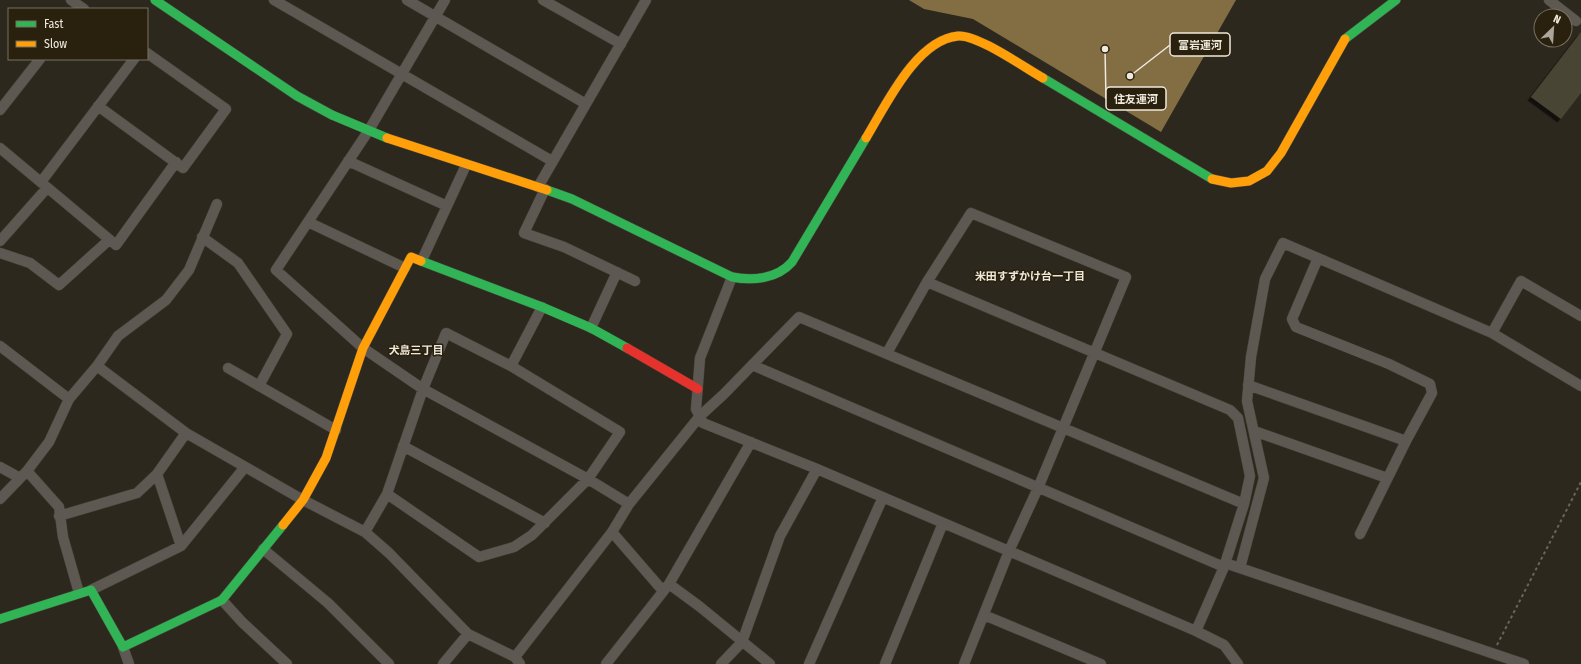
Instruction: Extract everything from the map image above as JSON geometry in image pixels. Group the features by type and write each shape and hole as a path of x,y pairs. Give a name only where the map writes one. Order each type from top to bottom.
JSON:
{"street":[{"path":"71,0 83,6"},
{"path":"155,0 288,91 332,115 466,165 572,198 732,277 744,279 770,276 789,266 890,98 912,65 924,52 940,42 960,36 984,43 1215,181 1231,183 1249,181 1267,171 1281,153 1345,39 1396,0"},
{"path":"274,0 552,161"},
{"path":"407,0 586,104"},
{"path":"445,0 369,130 276,270 363,348 423,389 588,479 629,504"},
{"path":"543,0 621,44"},
{"path":"635,281 564,247 524,233 552,161 646,0"},
{"path":"1549,0 1576,21"},
{"path":"98,106 183,168 226,109 148,54"},
{"path":"0,110 39,60"},
{"path":"0,240 44,185 98,106 133,60"},
{"path":"0,148 116,245 176,162"},
{"path":"348,161 447,206"},
{"path":"422,260 466,165"},
{"path":"0,498 24,474 49,442 69,398 97,366 118,336 166,300 189,270 217,204"},
{"path":"887,353 927,282 971,213 1126,277 1038,488 1009,551 964,664"},
{"path":"308,222 404,268"},
{"path":"202,237 238,263 286,334 259,386"},
{"path":"0,253 30,263 59,285 109,240"},
{"path":"1240,568 1264,478 1247,401 1251,357 1265,279 1283,243 1492,332 1581,386"},
{"path":"123,647 222,600 303,500 326,458 363,348 411,257 542,307 591,328 698,389"},
{"path":"1318,258 1292,319 1296,327 1389,364 1430,384 1432,393 1387,478 1360,534"},
{"path":"591,328 617,272"},
{"path":"732,277 700,358 696,409 703,423 817,469 1196,631 1224,645 1238,664"},
{"path":"1492,332 1521,281 1581,316"},
{"path":"927,282 1094,351 1230,410 1238,418 1250,476 1244,504 1225,565 1196,631"},
{"path":"511,366 542,307"},
{"path":"97,366 186,433 303,500 365,532 389,553 468,634 518,660 612,532 629,504 700,416 799,317 1244,504"},
{"path":"365,532 387,494 423,389 446,333 511,366 620,432 588,479 532,535 514,547 479,557 387,494"},
{"path":"0,346 69,398"},
{"path":"752,365 1038,488 1225,565 1240,568 1524,664"},
{"path":"228,368 336,430"},
{"path":"1248,385 1406,441"},
{"path":"1254,431 1387,478"},
{"path":"59,516 137,493 157,474 186,433"},
{"path":"606,664 666,588 751,442"},
{"path":"403,446 544,523"},
{"path":"0,467 24,474 59,507 63,537 80,593"},
{"path":"0,620 91,590 181,546 245,467"},
{"path":"721,664 742,642 780,536 817,469"},
{"path":"157,474 181,546"},
{"path":"809,664 883,497"},
{"path":"885,664 943,523"},
{"path":"612,532 666,588 699,606 770,664"},
{"path":"263,550 328,603 389,664"},
{"path":"91,590 123,647 129,664"},
{"path":"222,600 242,622 287,664"},
{"path":"984,615 1101,664"},
{"path":"443,664 468,634"}],"path":[{"path":"1494,653 1506,625 1581,482"}],"shaded area":[{"path":"909,0 1236,0 1161,132 973,19 924,9"}],"building":[{"path":"1581,32 1581,93 1561,119 1531,97 1569,48 1573,48 1573,42"}],"traffic: fast":[{"path":"155,0 297,96 332,115 387,138"},
{"path":"1345,39 1396,0"},
{"path":"1043,78 1212,179"},
{"path":"547,190 572,199 732,277 748,279 764,277 779,272 792,262 866,138"},
{"path":"421,261 542,307 591,328 627,348"},
{"path":"0,619 91,590 123,647 222,600 283,525"}],"traffic: slow":[{"path":"866,138 904,76 916,61 929,49 943,40 958,36 977,40 1001,52 1043,78"},
{"path":"1212,179 1231,183 1249,181 1267,171 1281,153 1345,39"},
{"path":"387,138 547,190"},
{"path":"283,525 303,500 326,458 363,348 411,257 421,261"}],"traffic: jam":[{"path":"627,348 698,389"}],"place":[{"name":"住友運河","path":"1105,49"},
{"name":"富岩運河","path":"1130,76"}],"district":[{"name":"米田すずかけ台一丁目","path":"1030,276"},
{"name":"犬島三丁目","path":"416,350"}]}
